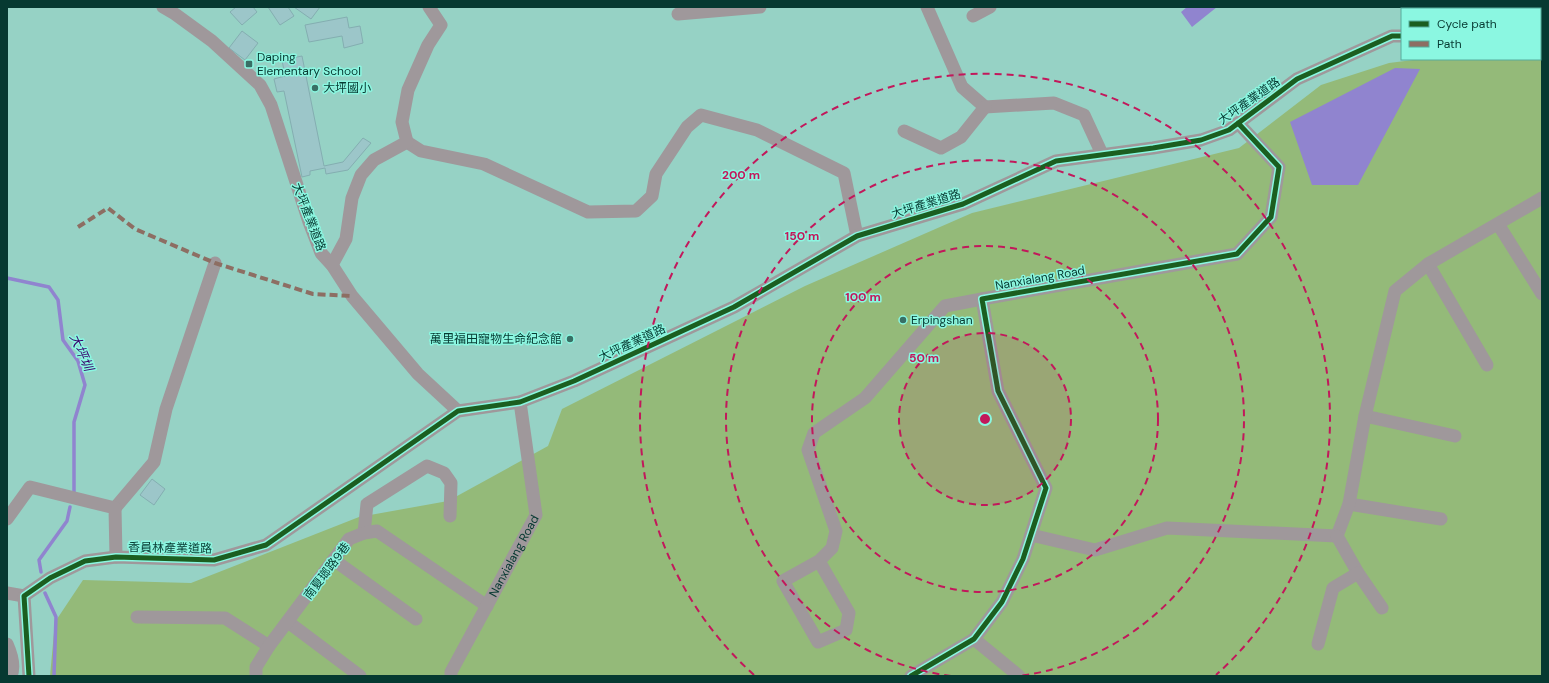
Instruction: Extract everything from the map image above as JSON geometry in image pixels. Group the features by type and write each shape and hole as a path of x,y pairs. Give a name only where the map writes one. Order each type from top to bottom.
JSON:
{"street":[{"name":"大坪產業道路","path":"163,7 176,14 212,41 260,85 271,105 304,208 321,253 332,265 352,296 418,374 458,411 520,402 574,381 734,307 857,236 963,204 1056,161 1201,140 1229,130 1297,79 1392,36 1401,36"},
{"path":"429,7 441,25 428,45 408,90 402,122 407,142 421,151 484,164 588,212 636,211 652,196 656,174 687,127 701,115 757,130 844,173 857,236"},
{"path":"678,14 760,7"},
{"path":"927,7 962,87 985,107 1054,103 1078,112 1084,115 1102,154"},
{"path":"973,16 990,7"},
{"path":"904,130 940,148 961,137 985,107"},
{"name":"Nanxialang Road","path":"911,676 974,639 1002,602 1023,559 1046,488 998,391 982,299 1237,254 1271,217 1278,167 1238,123"},
{"path":"332,265 346,239 352,198 362,175 374,160 407,142"},
{"path":"1337,536 1349,504 1365,416 1394,291 1428,264 1542,198"},
{"path":"1498,224 1542,294"},
{"path":"116,556 115,508 154,462 166,409 215,263"},
{"path":"1428,264 1487,365"},
{"path":"819,561 849,613 846,630 818,642 783,581 819,561 832,548 836,531 808,450 814,433 865,398 945,306 982,299"},
{"name":"Nanxialang Road","path":"451,676 451,672 536,515 520,402"},
{"name":"香員林產業道路","path":"24,596 50,578 85,560 116,556 214,560 266,545 458,411"},
{"path":"1365,416 1455,436"},
{"path":"450,516 451,483 444,473 427,466 367,504 364,533 377,531 487,606"},
{"path":"7,519 30,487 115,508"},
{"path":"1349,504 1441,519"},
{"path":"1031,535 1095,550 1167,528 1337,536"},
{"name":"南夏瑯路9巷","path":"256,676 256,666 269,646 349,539 364,533"},
{"path":"1337,536 1358,573 1382,608"},
{"path":"334,560 416,619"},
{"path":"1318,644 1333,588 1358,573"},
{"path":"7,593 24,596 29,676"},
{"path":"137,617 225,618 269,646"},
{"path":"288,622 360,676"},
{"path":"974,639 1019,676"},
{"path":"7,644 13,671 11,676"}],"green space":[{"path":"1542,18 1542,676 50,676 55,622 83,580 191,583 359,517 448,501 548,446 562,409 805,286 972,213 1239,148 1321,85 1389,63 1413,60 1541,60"}],"shaded area":[{"path":"1187,7 1217,7 1192,27 1181,12"},
{"path":"1395,68 1420,69 1358,185 1312,185 1290,122"}],"building":[{"path":"236,7 253,7 257,12 242,25 230,12"},
{"path":"268,7 288,7 294,16 280,25"},
{"path":"294,7 320,7 311,19"},
{"path":"347,17 349,28 360,26 363,43 344,48 342,36 309,42 305,25"},
{"path":"242,31 258,43 245,60 229,48"},
{"path":"302,56 324,166 343,162 363,138 371,143 348,170 326,174 325,168 310,171 310,175 302,177 284,91 277,92 274,79 285,76 282,60"},
{"path":"152,479 165,489 154,505 140,495"}],"waterway":[{"name":"大坪圳","path":"7,278 49,287 58,300 63,340 78,361 85,385 74,422 74,493"},
{"name":"大坪圳","path":"41,572 39,560 67,521 70,507"},
{"name":"大坪圳","path":"45,593 56,617 54,676"}],"marked path":[{"path":"78,227 108,208 135,229 215,263 313,294 352,296"}],"cycle path":[{"path":"29,676 24,596 50,578 85,561 116,557 214,560 266,545 458,411 520,402 574,381 734,307 857,236 963,204 1056,161 1201,140 1229,130 1297,79 1392,36 1401,36"},
{"path":"911,676 974,639 1002,602 1023,559 1046,488 998,391 982,299 1237,254 1271,217 1279,167 1238,123"}],"place":[{"name":"Daping Elementary School","path":"249,64"},
{"name":"大坪國小","path":"315,88"},
{"name":"Erpingshan","path":"903,320"},
{"name":"萬里福田寵物生命紀念館","path":"570,339"}]}
